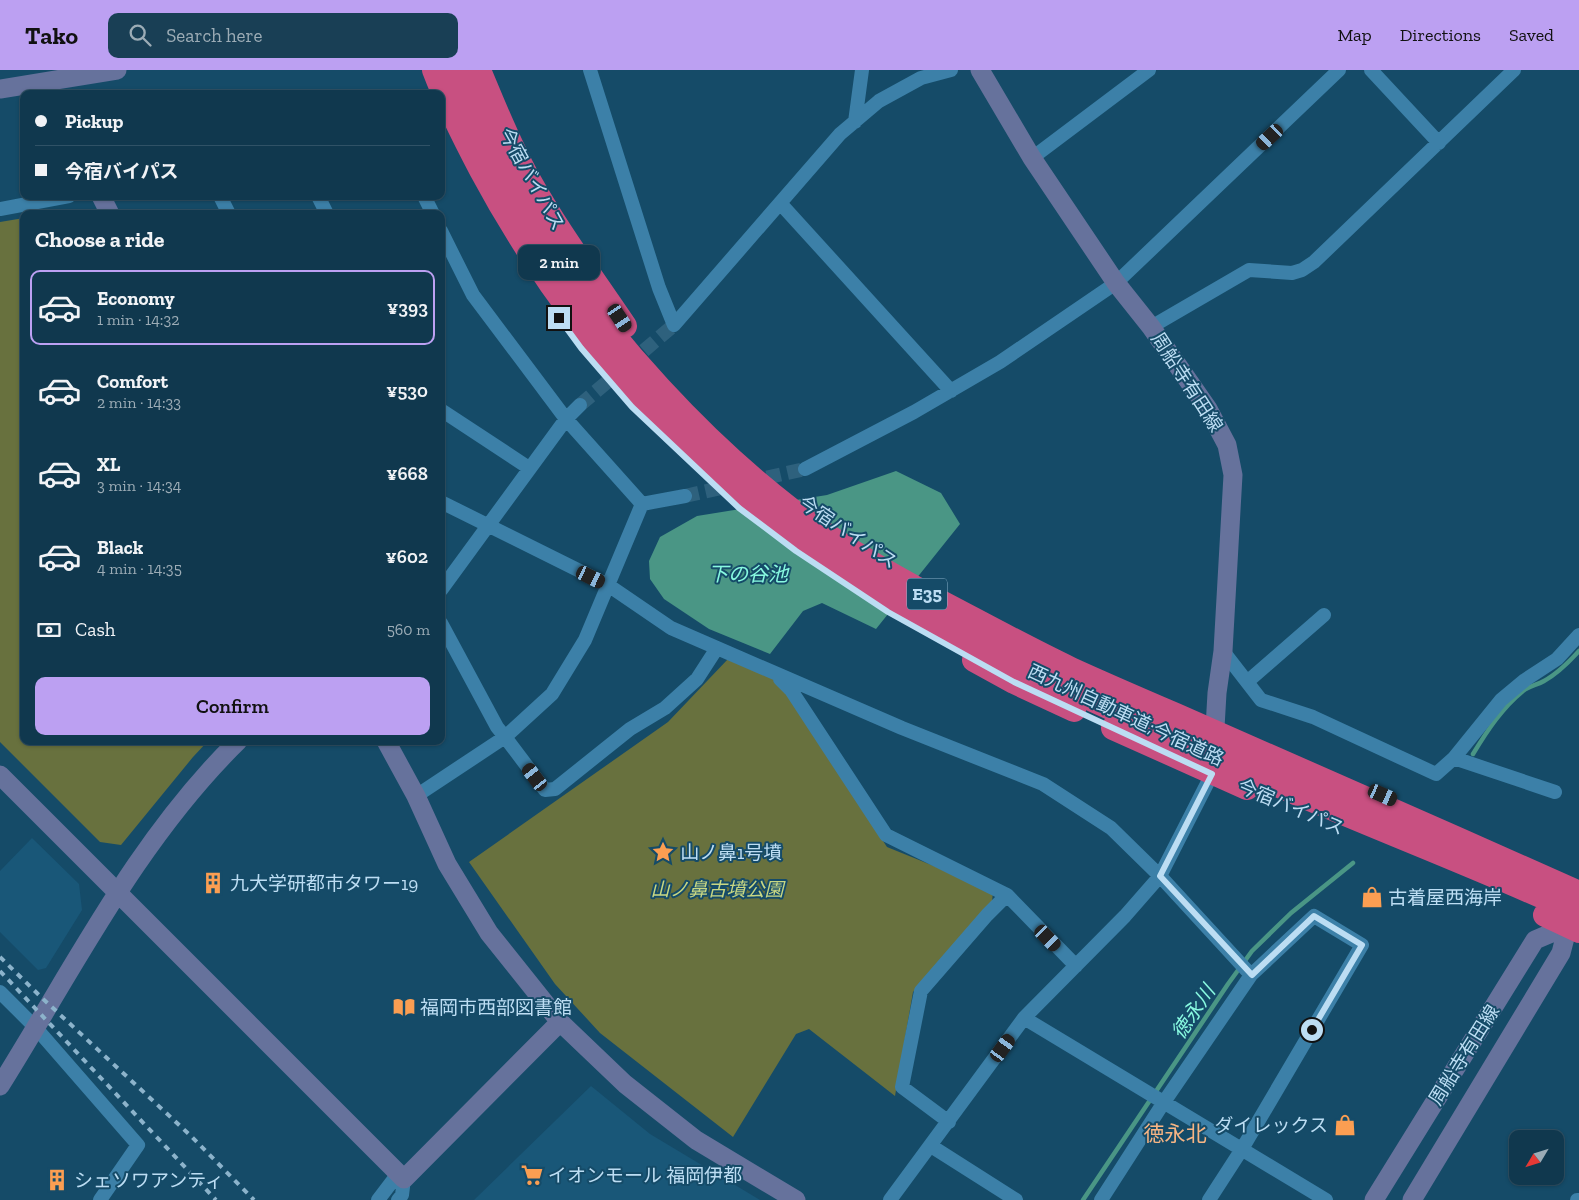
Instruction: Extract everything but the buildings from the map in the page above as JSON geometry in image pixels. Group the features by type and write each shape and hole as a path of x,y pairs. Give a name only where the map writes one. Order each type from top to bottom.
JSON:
{"highway":[{"path":"421,70 429,90"},
{"name":"西九州自動車道;今宿道路","path":"434,70 443,90"},
{"name":"西九州自動車道;今宿道路","path":"458,70 484,129 516,192 550,248 585,298 645,371 697,425 740,467 790,508 844,546 904,582 1069,668 1579,893"},
{"name":"今宿バイパス","path":"479,70 497,114 527,177 630,333 685,396 730,442 771,479 868,548 925,581 1032,636 1215,721 1579,882"},
{"name":"西九州自動車道;今宿道路","path":"445,95 464,137 497,200 534,261 569,311 643,400 681,439 724,479 774,521 830,561 892,599 966,639 1054,682 1576,922"},
{"name":"今宿バイパス","path":"445,128 505,241 581,348 632,407 739,508 796,551 888,612 1014,682 1212,774 1516,902 1576,922"}],"street":[{"path":"0,89 117,70"},
{"path":"590,70 659,288 674,325 840,134 879,101 920,78 951,70"},
{"path":"855,122 862,70"},
{"name":"周船寺有田線","path":"980,70 1032,158 1116,283 1150,327 1208,409 1227,445 1233,475 1223,651 1215,721 1212,774"},
{"path":"1032,158 1149,70"},
{"path":"805,469 914,412 1000,362 1116,283 1339,70"},
{"path":"1371,70 1439,143"},
{"path":"1150,327 1249,270 1292,273 1302,270 1314,262 1514,70"},
{"path":"0,209 48,200"},
{"path":"780,203 951,391"},
{"path":"445,239 473,295 566,419 642,504"},
{"path":"445,585 529,468 566,419 580,405"},
{"path":"445,413 529,468"},
{"path":"642,504 686,496"},
{"path":"445,504 608,585 672,628 774,674 902,728 1043,784 1111,828 1160,876 1252,975"},
{"path":"416,796 505,737 552,694 585,640 642,504"},
{"path":"1246,682 1324,615"},
{"path":"445,630 497,727 545,790 555,789 630,729 665,708 697,679 717,648"},
{"path":"1223,651 1261,700 1313,717 1436,774 1454,758 1501,700 1525,680 1557,659 1579,635"},
{"path":"774,674 791,690 886,835 1007,896 1076,966"},
{"path":"0,1086 95,926 142,856 205,774 234,745"},
{"path":"388,745 416,796 447,864 489,933 560,1022 625,1084 696,1140 796,1200"},
{"path":"1454,758 1555,792"},
{"path":"890,1200 1024,1018 1125,916 1160,876 1212,774"},
{"path":"0,775 400,1175 402,1195 398,1200"},
{"path":"949,1122 902,1087 921,991 987,915 1007,896"},
{"path":"1101,1200 1164,1102 1252,975 1314,916 1362,945 1210,1200"},
{"name":"周船寺有田線","path":"1374,1200 1535,940 1576,922"},
{"name":"周船寺有田線","path":"1412,1200 1561,953 1576,922"},
{"path":"0,992 36,1028 138,1145 100,1200"},
{"path":"1024,1018 1326,1200"},
{"path":"378,1200 394,1179 560,1022"},
{"path":"931,1146 1016,1200"}],"shaded area":[{"path":"32,838 79,884 82,910 46,968 38,970 0,932 0,871"},
{"path":"591,1086 650,1134 760,1200 474,1200"}],"green space":[{"path":"20,219 20,745 204,745 121,845 100,842 0,742 0,222"},
{"name":"山ノ鼻古墳公園","path":"728,659 778,680 887,847 993,890 992,903 913,992 895,1096 809,1029 796,1034 733,1137 600,1033 555,984 469,862 668,722"}],"water":[{"name":"下の谷池","path":"896,471 941,493 960,524 876,629 822,603 803,611 770,654 709,629 664,599 650,579 649,561 660,537 697,516 827,495"}],"waterway":[{"path":"1473,754 1495,720 1515,698 1525,689 1554,675 1579,651"},
{"name":"徳永川","path":"1083,1200 1252,951 1291,913 1353,863"}],"tunnel":[{"path":"580,405 674,325"},
{"path":"685,496 805,469"}],"railway":[{"path":"0,957 191,1136 254,1200"},
{"path":"0,971 216,1200"}],"place":[{"name":"山ノ鼻1号墳","path":"663,852"},
{"name":"九大学研都市タワー19","path":"213,883"},
{"name":"古着屋西海岸","path":"1372,897"},
{"name":"福岡市西部図書館","path":"404,1007"},
{"name":"ダイレックス","path":"1345,1125"},
{"name":"イオンモール 福岡伊都","path":"532,1175"},
{"name":"シェソワアンティ","path":"57,1180"}],"district":[{"name":"徳永北","path":"1175,1133"}],"route":[{"path":"559,318 581,348 632,407 739,508 796,551 888,612 1014,682 1212,774 1160,876 1252,975 1314,916 1362,945 1312,1030"}]}
